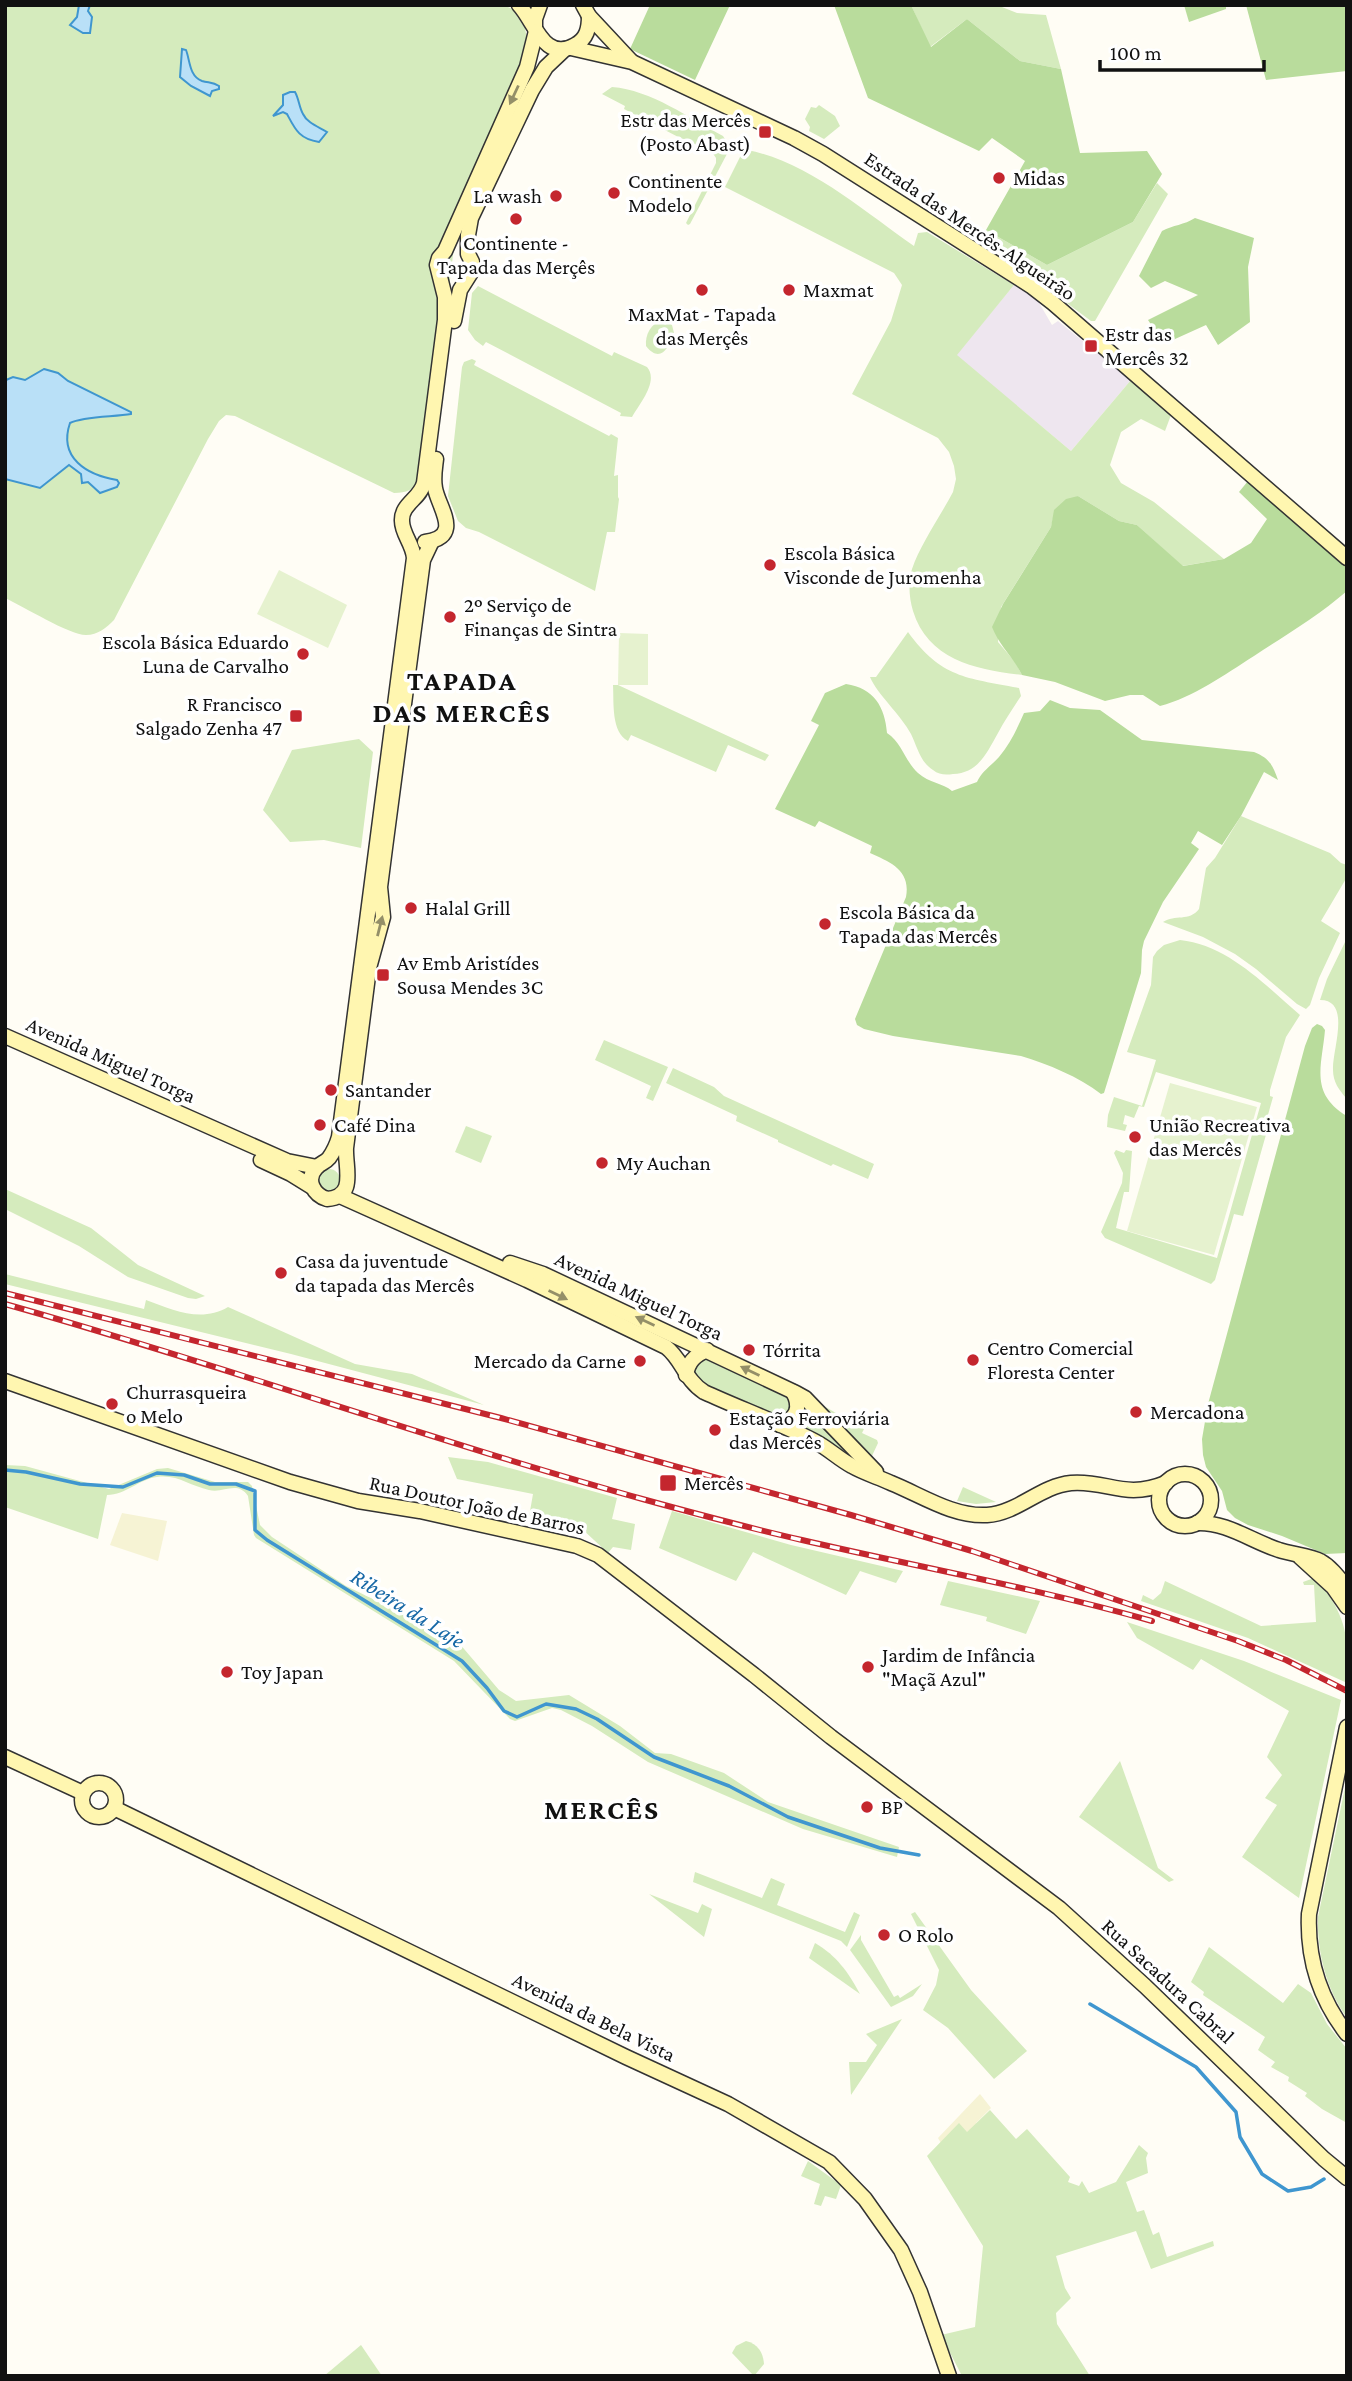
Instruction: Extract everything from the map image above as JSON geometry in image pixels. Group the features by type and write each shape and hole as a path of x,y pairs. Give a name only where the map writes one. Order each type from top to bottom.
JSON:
{"street":[{"name":"Estrada das Mercês-Algueirão","path":"519,5 547,45 632,62 812,148 1039,292 1347,558"},
{"path":"540,5 534,19 531,58 437,265 446,302 446,320 424,483 415,499 406,506 402,517 414,558 339,1137 332,1154 311,1176 312,1187 318,1196 327,1199 345,1192 346,1148 369,968 383,917 380,882 423,560 432,541 442,534 445,528 446,515 435,489 435,472 455,307 464,281 472,271 468,254 469,225 538,78 546,67 568,48"},
{"name":"Estrada das Mercês-Algueirão","path":"568,48 580,43 586,35 586,11"},
{"name":"Estrada das Mercês-Algueirão","path":"586,11 632,62"},
{"path":"445,251 453,248 468,254"},
{"path":"441,278 448,283 464,281"},
{"path":"415,499 427,497 442,505"},
{"path":"406,533 415,541 432,541"},
{"name":"Avenida Miguel Torga","path":"5,1036 288,1161 321,1164"},
{"name":"Avenida Miguel Torga","path":"5,1045 274,1165 312,1187"},
{"path":"321,1164 337,1163 347,1175"},
{"name":"Avenida Miguel Torga","path":"347,1175 362,1195 377,1203 510,1263 543,1274 805,1398 869,1466 892,1483"},
{"name":"Avenida Miguel Torga","path":"340,1196 666,1346 673,1352 686,1375 704,1392 816,1442 851,1466 951,1510 976,1515 1004,1511 1064,1484 1087,1484 1128,1491 1143,1497 1161,1511"},
{"path":"686,1375 694,1358 707,1350"},
{"name":"Rua Doutor João de Barros","path":"5,1381 290,1482 358,1501 420,1511 577,1546 597,1555 950,1827"},
{"path":"780,1425 790,1420 797,1410 797,1398 793,1392"},
{"path":"1226,1527 1204,1483 1190,1475 1173,1478 1166,1483 1159,1497 1161,1511 1171,1522 1181,1526 1197,1523 1226,1527 1255,1542 1300,1557 1318,1559 1332,1570 1347,1588"},
{"name":"Avenida Miguel Torga","path":"1128,1491 1143,1490 1166,1483"},
{"path":"1197,1523 1206,1515 1210,1499"},
{"path":"1300,1557 1333,1587 1347,1607"},
{"path":"1347,1727 1308,1914 1308,1928 1317,1982 1327,2005 1347,2034"},
{"path":"5,1757 83,1793"},
{"path":"94,1783 109,1785 115,1793 116,1804 106,1815 91,1815 84,1808 83,1793 94,1783"},
{"name":"Avenida da Bela Vista","path":"114,1808 626,2057 729,2104 830,2162 865,2199 901,2250 920,2292 948,2376"},
{"name":"Rua Sacadura Cabral","path":"950,1827 1059,1908 1347,2178"}],"shaded area":[{"path":"1014,285 1038,301 1052,325 1058,321 1131,380 1071,451 956,355"},
{"path":"122,1513 167,1521 158,1561 110,1545"},
{"path":"980,2094 991,2108 976,2123 996,2143 941,2143 938,2138"}],"green space":[{"path":"5,5 504,5 512,9 525,28 527,39 524,54 458,214 439,370 417,483 409,490 394,493 235,416 226,415 208,439 114,620 102,630 90,635 78,634 5,598"},
{"path":"650,5 730,5 695,80 630,49"},
{"path":"834,5 911,5 931,47 967,19 1020,61 1061,69 1080,153 1147,151 1162,174 1133,222 1047,265 986,230 1025,161 992,138 979,151 868,98"},
{"path":"911,5 997,5 1017,13 1046,15 1061,69 1020,61 967,19 930,47"},
{"path":"1184,5 1226,5 1226,9 1189,22"},
{"path":"1246,5 1347,5 1347,71 1266,80"},
{"path":"612,87 641,93 669,106 723,136 729,146 690,224 686,223 716,158 710,149 688,142 624,109 625,106 602,94"},
{"path":"819,105 835,116 840,126 824,139 809,131 810,127 805,119 811,107 816,108"},
{"path":"747,150 792,165 813,176 914,246 918,233 927,232 1014,285 957,355 1071,451 1131,380 1171,415 1165,431 1141,419 1121,432 1110,465 1121,483 1154,502 1224,559 1182,566 1137,525 1119,521 1078,496 1055,510 1051,527 1001,607 998,642 1022,675 988,670 956,660 930,641 920,628 913,611 910,595 912,569 953,492 956,479 954,466 949,452 938,438 852,394 891,321 902,285 894,273 725,187 742,153"},
{"path":"1157,183 1168,194 1095,321 1091,321 982,240 986,230 1047,265 1133,222"},
{"path":"1195,218 1254,238 1248,267 1250,322 1218,345 1206,325 1164,344 1148,320 1198,295 1165,281 1151,288 1139,276 1162,231"},
{"path":"478,286 612,356 614,352 647,367 650,385 632,417 620,416 621,413 486,342 483,346 475,340 468,330 472,293"},
{"path":"662,320 672,325 674,333 667,348 656,354 646,346 647,337 652,327"},
{"path":"472,359 476,361 474,365 609,436 611,434 618,438 614,476 618,475 619,499 615,532 607,532 595,591 479,532 466,528 458,521 448,496 462,367 464,362"},
{"path":"1248,481 1347,566 1347,591 1302,625 1220,678 1185,697 1160,706 1143,695 1105,701 1055,682 1022,675 992,627 1003,604 1051,527 1054,510 1066,499 1078,496 1119,521 1137,525 1183,566 1224,559 1251,543 1267,519 1239,492"},
{"path":"279,570 347,605 328,648 257,614"},
{"path":"908,632 932,659 956,674 1019,688 1021,696 990,747 976,766 962,773 938,773 929,767 907,727 870,677 876,677"},
{"path":"619,633 648,634 648,685 618,685"},
{"path":"846,684 864,690 876,700 884,715 887,733 918,773 952,791 977,782 1007,747 1024,713 1040,711 1050,700 1070,708 1100,710 1142,740 1254,752 1272,766 1278,780 1264,772 1222,845 1198,831 1191,843 1199,849 1163,902 1144,941 1141,973 1104,1093 1101,1094 1063,1072 1021,1056 893,1036 857,1025 855,1019 906,897 905,880 897,868 870,853 872,846 819,821 815,827 775,809 819,725 811,721 825,693"},
{"path":"613,685 769,755 765,761 728,745 716,772 631,735 628,741 616,724"},
{"path":"359,739 373,752 361,848 324,840 290,842 263,810 292,750"},
{"path":"1241,816 1330,853 1347,865 1347,877 1321,921 1340,933 1306,1009 1235,954 1203,937 1163,922 1186,917 1199,909 1206,868"},
{"path":"1347,938 1347,1099 1337,1086 1333,1074 1338,1017 1330,1002 1320,1000"},
{"path":"1180,940 1198,943 1230,958 1300,1015 1286,1037 1270,1090 1270,1096 1273,1097 1266,1122 1269,1124 1243,1216 1234,1214 1215,1280 1211,1284 1105,1238 1101,1232 1122,1183 1123,1173 1114,1153 1116,1150 1124,1153 1126,1150 1132,1151 1129,1192 1124,1192 1116,1228 1217,1258 1261,1103 1156,1072 1144,1107 1139,1106 1134,1118 1125,1115 1125,1131 1107,1127 1114,1097 1142,1106 1156,1060 1127,1052 1151,985 1153,957 1164,945"},
{"path":"1317,1024 1325,1030 1321,1067 1323,1088 1327,1098 1347,1116 1347,1553 1325,1554 1235,1518 1227,1510 1222,1491 1206,1467 1202,1439 1208,1404 1305,1046 1312,1028"},
{"path":"604,1040 668,1067 653,1101 646,1098 651,1086 595,1060"},
{"path":"673,1068 714,1087 724,1096 874,1164 868,1179 778,1142 736,1121 737,1116 666,1083"},
{"path":"1170,1083 1257,1107 1214,1255 1127,1231"},
{"path":"466,1126 492,1136 481,1163 455,1152"},
{"path":"329,1169 337,1172 340,1180 337,1188 329,1191 321,1188 318,1180 321,1172"},
{"path":"5,1189 91,1228 138,1265 205,1296 188,1298 128,1277 79,1246 5,1209"},
{"path":"5,1274 144,1309 146,1300 177,1311 197,1314 218,1312 228,1307 355,1364 412,1374 484,1405 291,1354 5,1284"},
{"path":"708,1357 786,1392 793,1408 781,1420 705,1389 693,1376 694,1365"},
{"path":"815,1401 864,1429 862,1433 877,1440 871,1458"},
{"path":"804,1402 856,1460 793,1427 801,1418"},
{"path":"448,1457 488,1462 617,1498 612,1519 635,1524 631,1550 613,1547 608,1553 581,1528 529,1517 533,1494 457,1479"},
{"path":"5,1465 25,1466 109,1489 157,1469 168,1468 215,1482 248,1482 252,1486 260,1525 272,1537 346,1586 443,1633 441,1637 447,1643 453,1636 499,1690 516,1701 569,1695 620,1726 655,1753 671,1754 724,1773 768,1802 899,1847 897,1857 803,1829 648,1762 592,1726 561,1710 552,1708 515,1721 510,1719 454,1661 256,1538 248,1496 244,1491 235,1488 214,1491 171,1477 150,1478 107,1495 98,1539 5,1507"},
{"path":"963,1487 996,1502 976,1504 957,1501"},
{"path":"672,1511 791,1545 903,1571 896,1583 860,1571 846,1595 753,1552 736,1581 659,1548"},
{"path":"1314,1578 1332,1601 1343,1626 1347,1652 1345,1682 1248,1638 1141,1601 1143,1595 1153,1600 1161,1593 1165,1581 1261,1626 1316,1622 1314,1585 1304,1585 1303,1582"},
{"path":"948,1581 1040,1601 1026,1634 986,1621 987,1617 940,1605"},
{"path":"1127,1622 1244,1661 1341,1700 1299,1898 1242,1857 1277,1805 1265,1798 1282,1775 1267,1757 1289,1711 1201,1659 1193,1670 1137,1638"},
{"path":"1120,1761 1158,1868 1174,1880 1169,1882 1079,1817"},
{"path":"1347,1778 1347,2018 1333,1995 1324,1970 1318,1917"},
{"path":"695,1872 762,1898 771,1878 785,1884 777,1905 845,1932 854,1912 860,1915 847,1947 841,1941 693,1882"},
{"path":"649,1894 698,1913 702,1904 712,1909 704,1937"},
{"path":"915,1912 971,1990 1027,2051 994,2079 948,2028 923,2010 936,1985 939,1970 911,1914"},
{"path":"861,1935 861,1940 894,1997 898,1995 900,1998 922,1984 913,1996 891,2007 850,1950"},
{"path":"815,1943 841,1965 860,1994 809,1958"},
{"path":"1209,1947 1283,2003 1298,1984 1311,1993 1327,2024 1347,2049 1347,2123 1322,2109 1305,2096 1307,2093 1288,2081 1289,2077 1271,2067 1275,2062 1258,2050 1265,2037 1203,1995 1204,1992 1191,1982"},
{"path":"902,2019 851,2095 849,2062 866,2062 877,2045 866,2034"},
{"path":"990,2110 1016,2139 1027,2129 1070,2177 1068,2182 1079,2186 1082,2181 1089,2193 1116,2182 1139,2145 1148,2153 1148,2173 1126,2182 1137,2212 1144,2210 1153,2235 1159,2232 1167,2257 1213,2241 1214,2246 1151,2269 1136,2231 1056,2256 1065,2288 1071,2298 1056,2313 1057,2324 1090,2376 962,2376 941,2335 975,2327 983,2246 927,2156 959,2123 967,2132"},
{"path":"808,2161 841,2185 836,2199 825,2196 821,2206 814,2204 820,2184 801,2176"},
{"path":"746,2341 757,2346 764,2364 754,2376 732,2353 736,2346"},
{"path":"361,2345 382,2376 324,2376"}],"water":[{"path":"79,5 90,5 90,33 83,33 70,25 77,17"},
{"path":"182,49 186,50 192,72 198,79 219,86 210,96 180,77"},
{"path":"295,92 307,120 327,132 319,142 302,136 287,114 283,112 273,116 283,105 283,95"},
{"path":"44,369 58,373 68,381 131,412 70,423 67,435 68,446 78,463 95,474 117,480 117,487 100,493 88,482 82,483 81,474 69,465 40,488 5,479 6,380 13,377 25,380"}],"waterway":[{"name":"Ribeira da Laje","path":"5,1470 80,1484 123,1487 157,1473 184,1475 210,1484 236,1484 255,1491 255,1530 462,1661 504,1711 517,1717 546,1704 576,1709 597,1719 654,1757 729,1786 788,1817 880,1848 919,1855"},
{"name":"Ribeira da Laje","path":"1090,2004 1196,2067 1236,2112 1240,2137 1262,2174 1288,2191 1311,2187 1324,2179"}],"railway":[{"path":"5,1293 501,1418 851,1515 972,1551 1238,1641 1286,1660 1347,1691"},
{"path":"5,1304 646,1500 723,1521 1021,1588 1152,1621"}],"place":[{"name":"Estr das Mercês (Posto Abast)","path":"765,132"},
{"name":"Midas","path":"999,178"},
{"name":"Continente Modelo","path":"614,193"},
{"name":"La wash","path":"556,196"},
{"name":"Continente - Tapada das Merçês","path":"516,219"},
{"name":"MaxMat - Tapada das Merçês","path":"702,290"},
{"name":"Maxmat","path":"789,290"},
{"name":"Estr das Mercês 32","path":"1091,346"},
{"name":"Escola Básica Visconde de Juromenha","path":"770,565"},
{"name":"2º Serviço de Finanças de Sintra","path":"450,617"},
{"name":"Escola Básica Eduardo Luna de Carvalho","path":"303,654"},
{"name":"R Francisco Salgado Zenha 47","path":"296,716"},
{"name":"Halal Grill","path":"411,908"},
{"name":"Escola Básica da Tapada das Mercês","path":"825,924"},
{"name":"Av Emb Aristídes Sousa Mendes 3C","path":"383,975"},
{"name":"Santander","path":"331,1090"},
{"name":"Café Dina","path":"320,1125"},
{"name":"União Recreativa das Mercês","path":"1135,1137"},
{"name":"My Auchan","path":"602,1163"},
{"name":"Casa da juventude da tapada das Mercês","path":"281,1273"},
{"name":"Tórrita","path":"749,1350"},
{"name":"Centro Comercial Floresta Center","path":"973,1360"},
{"name":"Mercado da Carne","path":"640,1361"},
{"name":"Churrasqueira o Melo","path":"112,1404"},
{"name":"Mercadona","path":"1136,1412"},
{"name":"Estação Ferroviária das Mercês","path":"715,1430"},
{"name":"Mercês","path":"668,1483"},
{"name":"Jardim de Infância \"Maçã Azul\"","path":"868,1667"},
{"name":"Toy Japan","path":"227,1672"},
{"name":"BP","path":"867,1807"},
{"name":"O Rolo","path":"884,1935"}],"district":[{"name":"TAPADA DAS MERCÊS","path":"462,696"},
{"name":"MERCÊS","path":"602,1809"}]}
